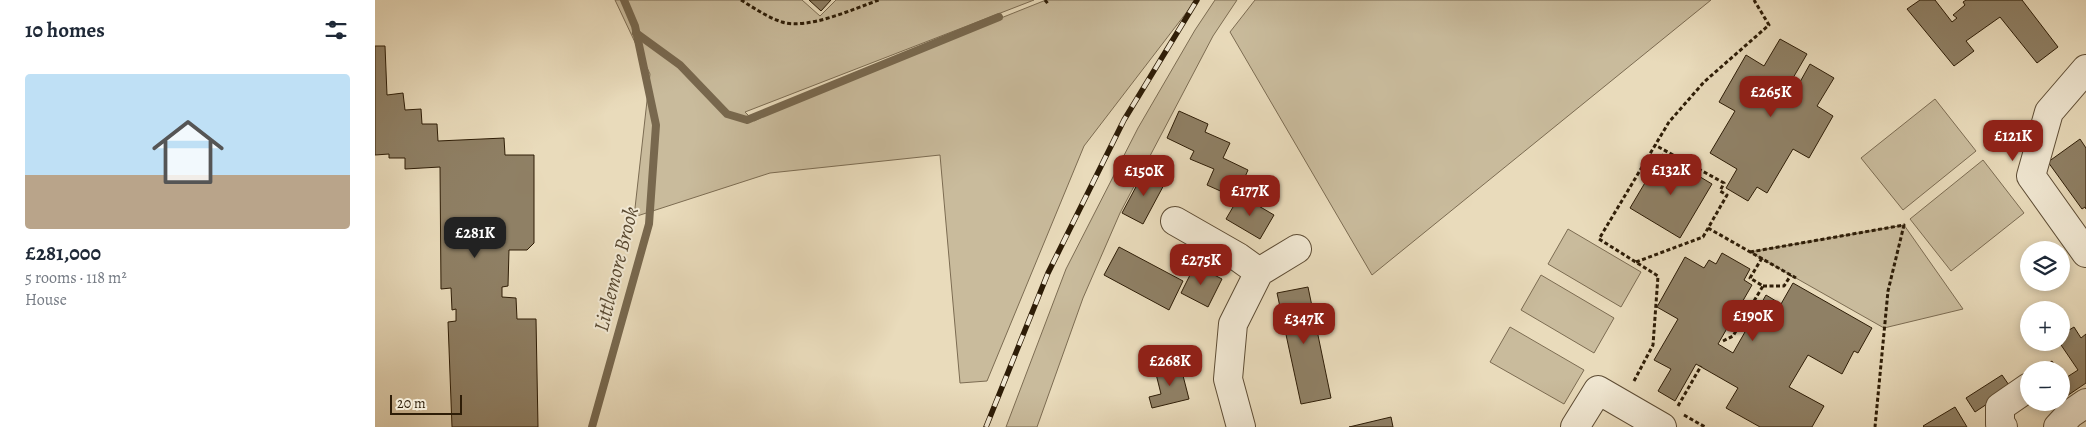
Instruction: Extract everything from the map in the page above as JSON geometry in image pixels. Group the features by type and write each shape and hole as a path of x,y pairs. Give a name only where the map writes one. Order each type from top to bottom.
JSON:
{"street":[{"path":"2086,69 2049,112 2031,176 2086,254"},
{"path":"1175,222 1238,257 1259,272"},
{"path":"1241,427 1228,378 1233,324 1259,272 1297,249"},
{"path":"1575,427 1598,390 1621,404 1674,417"},
{"path":"2001,425 2000,407 2020,393"},
{"path":"2058,427 2069,414 2086,404"}],"path":[{"path":"741,0 763,14 784,23 807,23 879,0"},
{"path":"1045,0 1049,5"},
{"path":"1621,404 1653,346 1658,276 1599,239 1669,122 1703,82 1769,25 1754,0"},
{"path":"1636,262 1703,237 1727,194 1720,191 1724,183 1655,145"},
{"path":"1750,252 1905,225 1888,291 1875,427"},
{"path":"1708,228 1796,278"},
{"path":"1762,258 1750,278 1763,286 1785,286 1791,275"},
{"path":"1723,341 1733,336 1763,286"},
{"path":"1701,366 1674,417 1705,427"}],"shaded area":[{"path":"615,0 802,0 820,16 836,0 1034,0 745,112 754,121 850,75 1046,0 1196,0 1084,146 987,381 960,383 940,155 770,173 634,217 650,74"},
{"path":"1215,0 1237,0 1213,36 1120,213 1083,298 1037,427 1006,427 1066,269 1138,128 1195,30"},
{"path":"1255,0 1711,0 1372,275 1230,32"},
{"path":"1935,99 1976,151 1903,210 1861,158"},
{"path":"1983,160 2024,213 1951,271 1910,219"},
{"path":"1904,225 1963,309 1884,328 1750,252"},
{"path":"1568,229 1641,272 1621,307 1548,264"},
{"path":"1541,275 1614,318 1594,353 1521,310"},
{"path":"1510,327 1584,370 1564,404 1490,362"}],"building":[{"path":"809,0 831,0 821,11"},
{"path":"1920,0 1935,0 1952,22 1957,18 1953,15 1965,5 1963,2 1966,0 2022,0 2058,47 2037,63 2000,17 1966,41 1974,51 1954,66 1907,9"},
{"path":"1780,39 1807,54 1793,78 1800,82 1810,64 1834,78 1817,106 1833,116 1809,158 1793,149 1767,193 1757,187 1748,201 1726,188 1737,169 1710,153 1735,111 1719,102 1746,55 1764,66"},
{"path":"375,46 385,46 387,95 403,93 405,110 421,109 422,124 437,124 438,141 504,138 505,155 534,155 534,243 527,250 509,250 508,286 502,287 502,297 516,298 517,319 536,319 538,427 452,427 448,322 456,321 456,309 452,310 451,288 441,289 440,167 405,169 405,158 389,158 389,154 375,155"},
{"path":"1179,111 1208,124 1205,132 1230,143 1223,158 1248,170 1236,198 1207,185 1214,169 1190,159 1194,151 1167,138"},
{"path":"2080,139 2086,148 2086,209 2085,207 2082,209 2048,162"},
{"path":"1662,154 1712,184 1680,238 1630,208"},
{"path":"1145,170 1166,181 1143,224 1122,213"},
{"path":"1240,195 1274,215 1260,239 1226,219"},
{"path":"1119,247 1183,281 1169,310 1104,275"},
{"path":"1722,253 1750,269 1744,280 1752,285 1718,344 1733,353 1766,295 1781,304 1793,283 1872,328 1858,353 1854,351 1842,374 1808,355 1789,387 1824,406 1812,427 1760,427 1726,408 1738,388 1696,364 1675,401 1658,391 1671,369 1654,360 1678,319 1657,307 1685,257 1704,268 1709,260 1716,264"},
{"path":"1195,265 1222,279 1208,307 1181,293"},
{"path":"1308,287 1331,398 1301,404 1277,293"},
{"path":"2074,327 2081,338 2086,334 2086,383 2070,394 2070,375 2078,370 2065,351 2070,351 2070,329"},
{"path":"1180,364 1189,399 1152,408 1149,397 1161,394 1155,370"},
{"path":"2002,375 2011,388 1975,412 1966,398"},
{"path":"1955,407 1967,427 1923,426"},
{"path":"1391,417 1393,427 1349,427"}],"waterway":[{"name":"Littlemore Brook","path":"592,427 649,224 656,125 635,26 624,0"},
{"path":"636,33 680,65 727,114 747,120 999,17"}],"railway":[{"path":"986,427 1048,273 1124,120 1197,0"}]}
